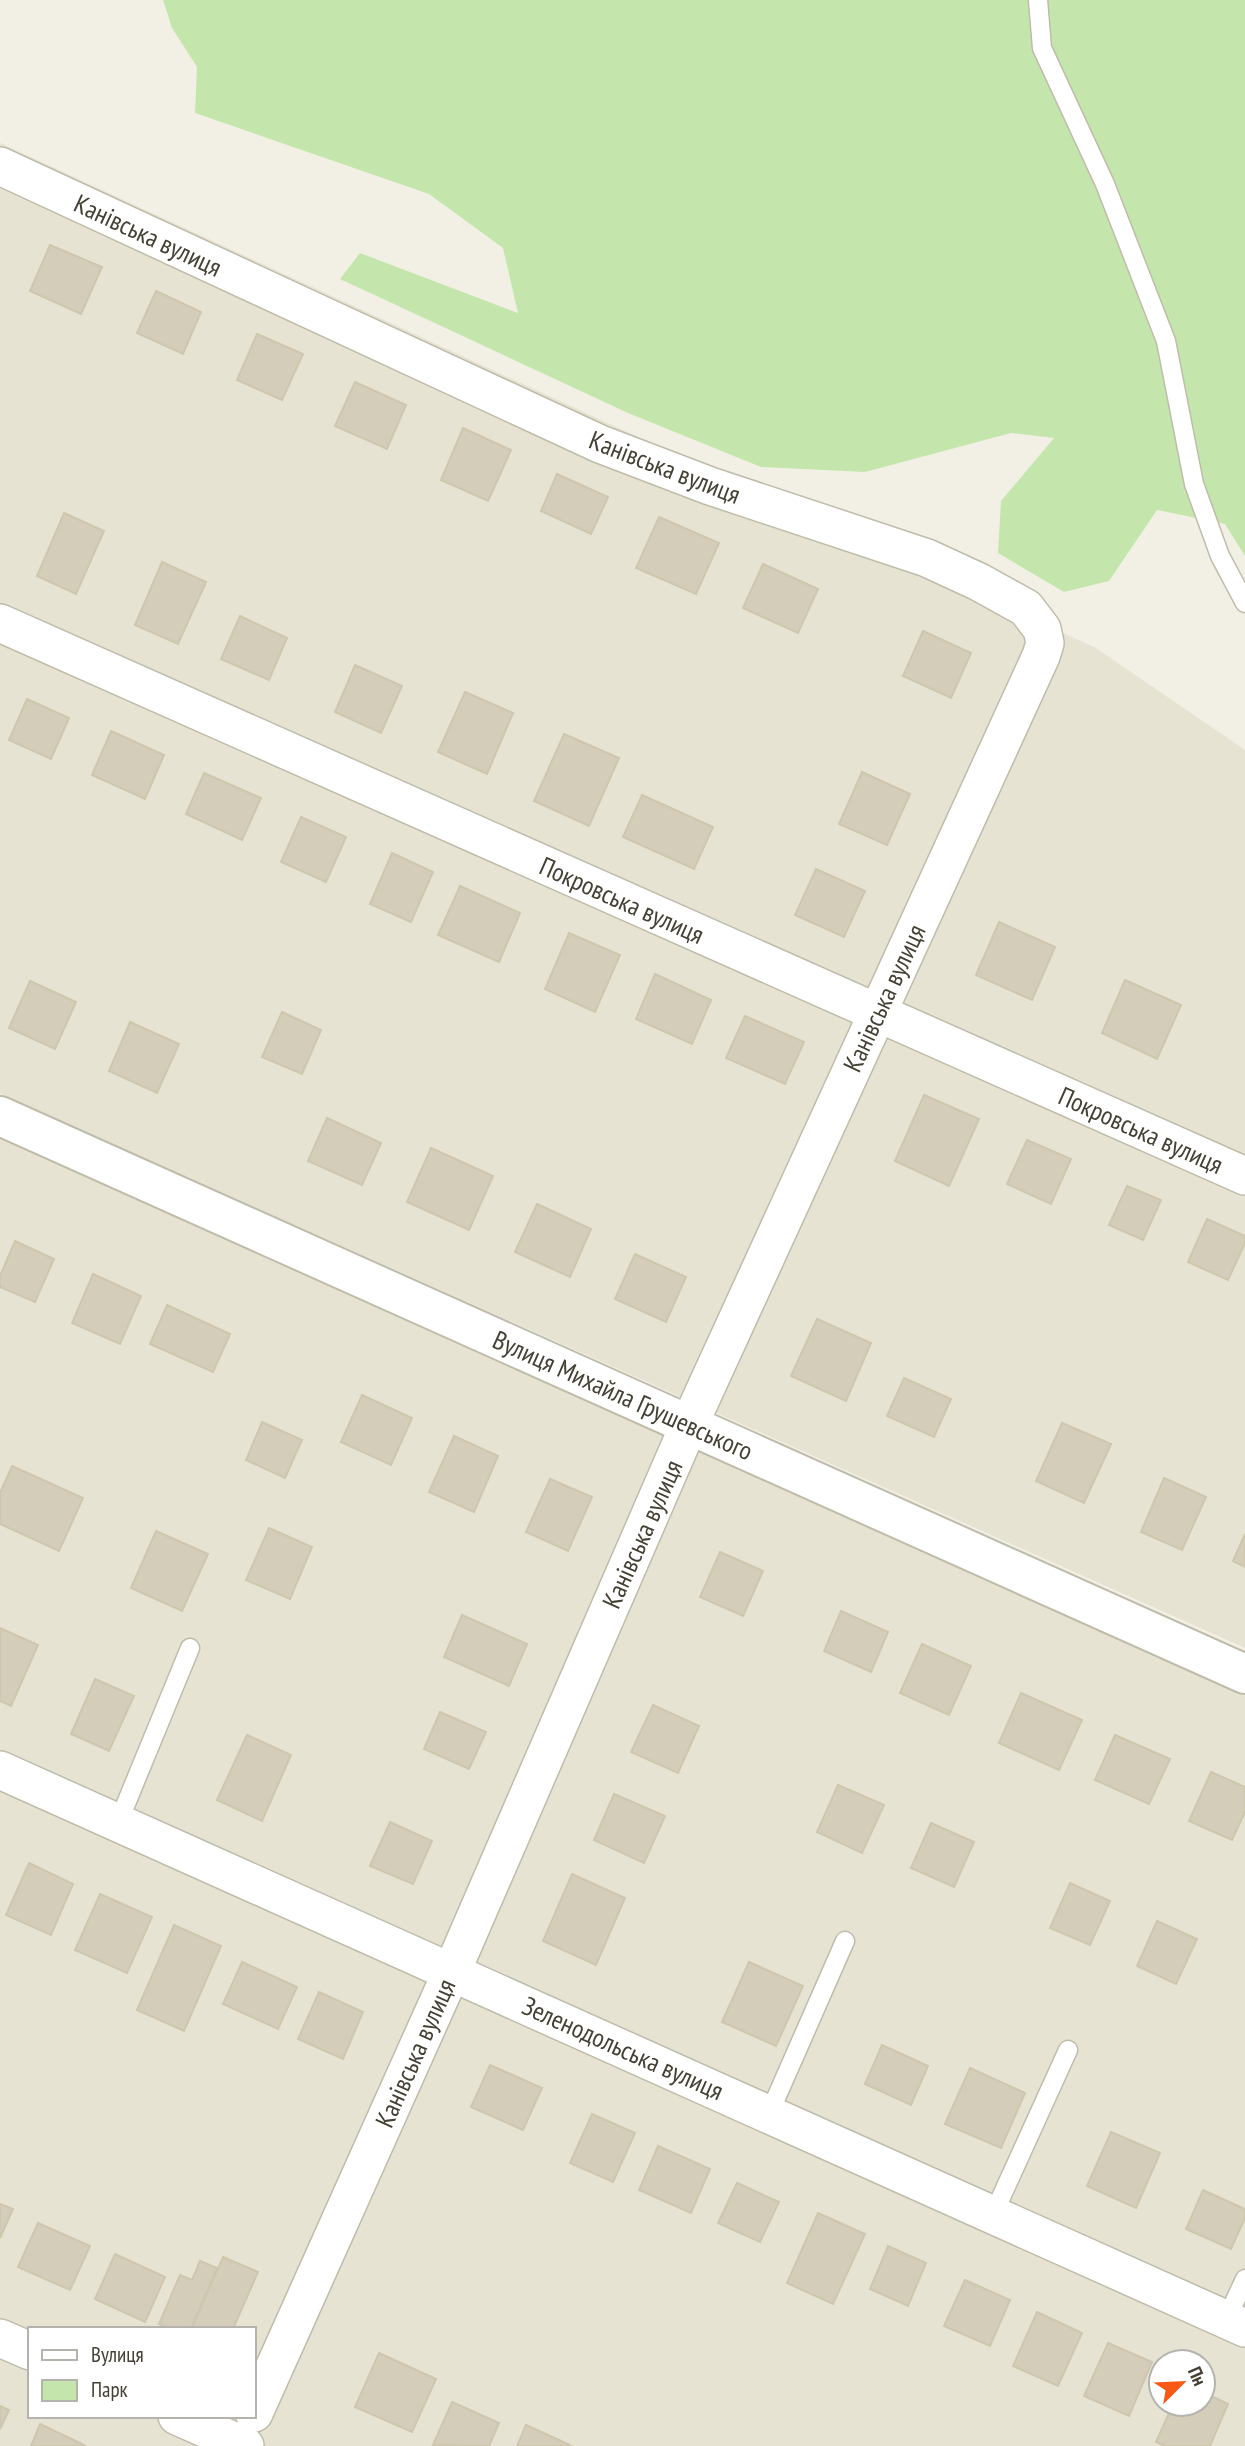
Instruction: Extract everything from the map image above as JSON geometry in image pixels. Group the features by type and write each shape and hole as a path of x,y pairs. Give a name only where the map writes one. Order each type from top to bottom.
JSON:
{"street":[{"name":"Канівська вулиця","path":"0,166 600,444 710,486 928,558 1026,608 1042,629 1045,643 690,1425 452,1971 256,2411"},
{"name":"Покровська вулиця","path":"0,623 1245,1176"},
{"name":"Вулиця Михайла Грушевського","path":"0,1116 1245,1674"},
{"name":"Зеленодольська вулиця","path":"0,1770 1236,2324"},
{"path":"0,2338 28,2350"},
{"path":"185,2418 246,2433"}],"lane":[{"path":"1038,0 1042,48 1105,184 1166,341 1194,484 1220,556 1245,603"},
{"path":"118,1823 190,1648"},
{"path":"769,2114 845,1941"},
{"path":"993,2215 1068,2050"},
{"path":"1236,2324 1245,2279"}],"shaded area":[{"path":"0,143 1096,648 1245,750 1245,1648 0,1094"},
{"path":"0,1113 1245,1683 1245,2446 0,2446"}],"green space":[{"path":"163,0 1245,0 1245,556 1225,524 1157,510 1109,581 1064,592 998,553 1001,501 1054,438 1011,433 865,472 761,467 628,413 340,279 360,253 518,313 503,248 429,194 195,113 197,67 172,28"}],"building":[{"path":"50,245 102,267 81,314 30,291"},
{"path":"156,291 201,312 183,354 137,333"},
{"path":"257,334 303,354 282,400 237,380"},
{"path":"355,382 406,405 387,449 335,426"},
{"path":"463,428 511,450 488,501 441,480"},
{"path":"557,474 608,497 591,534 541,511"},
{"path":"64,513 104,531 76,594 37,576"},
{"path":"659,517 719,543 696,594 636,568"},
{"path":"162,562 206,582 178,644 135,625"},
{"path":"763,564 818,589 798,633 743,608"},
{"path":"240,616 287,638 269,680 221,659"},
{"path":"923,631 971,653 951,698 903,676"},
{"path":"355,665 402,686 381,733 335,712"},
{"path":"465,692 513,713 487,774 438,752"},
{"path":"27,699 69,718 51,759 9,740"},
{"path":"111,731 164,755 145,799 92,775"},
{"path":"564,734 619,758 589,826 534,801"},
{"path":"862,772 910,794 887,845 839,824"},
{"path":"204,773 261,798 242,840 186,814"},
{"path":"642,795 713,827 694,869 623,837"},
{"path":"301,817 346,837 326,882 281,862"},
{"path":"392,853 433,872 411,922 370,904"},
{"path":"816,869 865,891 844,937 795,915"},
{"path":"460,886 520,913 499,962 438,935"},
{"path":"999,922 1055,947 1032,1000 976,975"},
{"path":"569,933 620,955 595,1012 545,989"},
{"path":"655,974 711,1000 692,1044 636,1019"},
{"path":"1125,980 1181,1005 1157,1059 1102,1033"},
{"path":"30,981 76,1002 55,1049 9,1028"},
{"path":"282,1012 321,1030 302,1074 262,1057"},
{"path":"745,1016 804,1042 785,1084 726,1058"},
{"path":"130,1022 179,1044 157,1093 109,1071"},
{"path":"924,1095 979,1119 949,1186 895,1161"},
{"path":"327,1118 381,1143 362,1185 308,1161"},
{"path":"1027,1140 1071,1159 1051,1204 1007,1184"},
{"path":"431,1148 493,1176 469,1230 407,1202"},
{"path":"1127,1186 1161,1200 1143,1240 1109,1225"},
{"path":"537,1204 591,1229 570,1277 515,1252"},
{"path":"1207,1219 1245,1236 1245,1243 1228,1280 1188,1262"},
{"path":"15,1241 54,1259 35,1302 0,1287 0,1276"},
{"path":"635,1254 686,1277 666,1322 615,1299"},
{"path":"93,1274 141,1296 120,1344 72,1323"},
{"path":"167,1305 230,1334 213,1372 150,1344"},
{"path":"817,1319 871,1343 846,1401 791,1376"},
{"path":"904,1378 951,1399 934,1437 887,1416"},
{"path":"362,1395 412,1418 391,1465 341,1442"},
{"path":"262,1422 302,1440 285,1478 246,1460"},
{"path":"1062,1423 1111,1444 1084,1503 1036,1481"},
{"path":"454,1436 498,1456 474,1512 429,1492"},
{"path":"12,1466 83,1498 59,1551 0,1524 0,1493"},
{"path":"1164,1478 1206,1497 1182,1550 1141,1532"},
{"path":"550,1479 592,1497 568,1551 526,1532"},
{"path":"269,1528 312,1547 290,1599 246,1580"},
{"path":"156,1531 208,1554 182,1611 131,1588"},
{"path":"1245,1534 1245,1567 1233,1561"},
{"path":"720,1552 763,1571 743,1616 700,1597"},
{"path":"841,1611 888,1632 871,1672 824,1651"},
{"path":"462,1615 527,1644 509,1686 444,1657"},
{"path":"0,1628 38,1645 11,1706 0,1701"},
{"path":"922,1644 971,1666 949,1715 900,1693"},
{"path":"95,1679 134,1696 109,1751 71,1734"},
{"path":"1021,1693 1082,1720 1059,1770 999,1743"},
{"path":"653,1705 699,1726 678,1773 631,1752"},
{"path":"440,1712 486,1732 469,1769 424,1749"},
{"path":"247,1735 291,1755 262,1821 217,1800"},
{"path":"1115,1735 1170,1759 1149,1804 1095,1780"},
{"path":"1211,1772 1245,1787 1245,1812 1232,1840 1189,1821"},
{"path":"838,1785 884,1805 862,1853 817,1832"},
{"path":"614,1794 665,1816 644,1863 594,1840"},
{"path":"390,1822 432,1841 413,1884 370,1866"},
{"path":"931,1823 974,1842 954,1887 911,1868"},
{"path":"29,1863 73,1884 51,1935 6,1915"},
{"path":"572,1874 625,1898 596,1965 543,1941"},
{"path":"1070,1883 1110,1901 1090,1945 1050,1928"},
{"path":"100,1894 152,1917 127,1973 75,1950"},
{"path":"1157,1921 1197,1939 1176,1984 1137,1966"},
{"path":"174,1925 221,1946 184,2031 137,2010"},
{"path":"242,1962 297,1987 278,2029 223,2004"},
{"path":"749,1962 803,1986 776,2046 722,2022"},
{"path":"319,1992 363,2012 343,2059 298,2039"},
{"path":"882,2045 928,2066 911,2105 865,2084"},
{"path":"490,2065 542,2088 523,2130 471,2107"},
{"path":"970,2068 1025,2093 1001,2148 945,2124"},
{"path":"592,2114 635,2133 613,2182 570,2163"},
{"path":"1111,2132 1160,2153 1136,2208 1087,2186"},
{"path":"658,2146 710,2169 691,2213 639,2190"},
{"path":"737,2183 779,2202 760,2242 718,2223"},
{"path":"1203,2190 1245,2209 1245,2218 1231,2249 1186,2229"},
{"path":"0,2204 13,2209 0,2238"},
{"path":"818,2213 865,2234 833,2304 787,2283"},
{"path":"38,2223 90,2246 70,2290 18,2267"},
{"path":"888,2246 926,2263 908,2306 870,2289"},
{"path":"115,2254 165,2277 145,2322 95,2299"},
{"path":"223,2257 258,2272 234,2327 192,2327"},
{"path":"200,2261 217,2268 192,2327 166,2327 159,2324 180,2275 192,2280"},
{"path":"965,2280 1010,2300 990,2346 944,2326"},
{"path":"1037,2312 1082,2333 1058,2386 1013,2366"},
{"path":"1108,2343 1147,2360 1147,2374 1129,2416 1084,2396"},
{"path":"379,2353 436,2379 412,2432 355,2407"},
{"path":"1217,2399 1228,2404 1210,2446 1165,2446 1156,2442 1167,2418 1217,2418"},
{"path":"452,2402 499,2423 489,2446 433,2445"},
{"path":"0,2406 9,2410 0,2429"},
{"path":"40,2424 86,2446 31,2446"},
{"path":"526,2425 572,2446 517,2446"}]}
